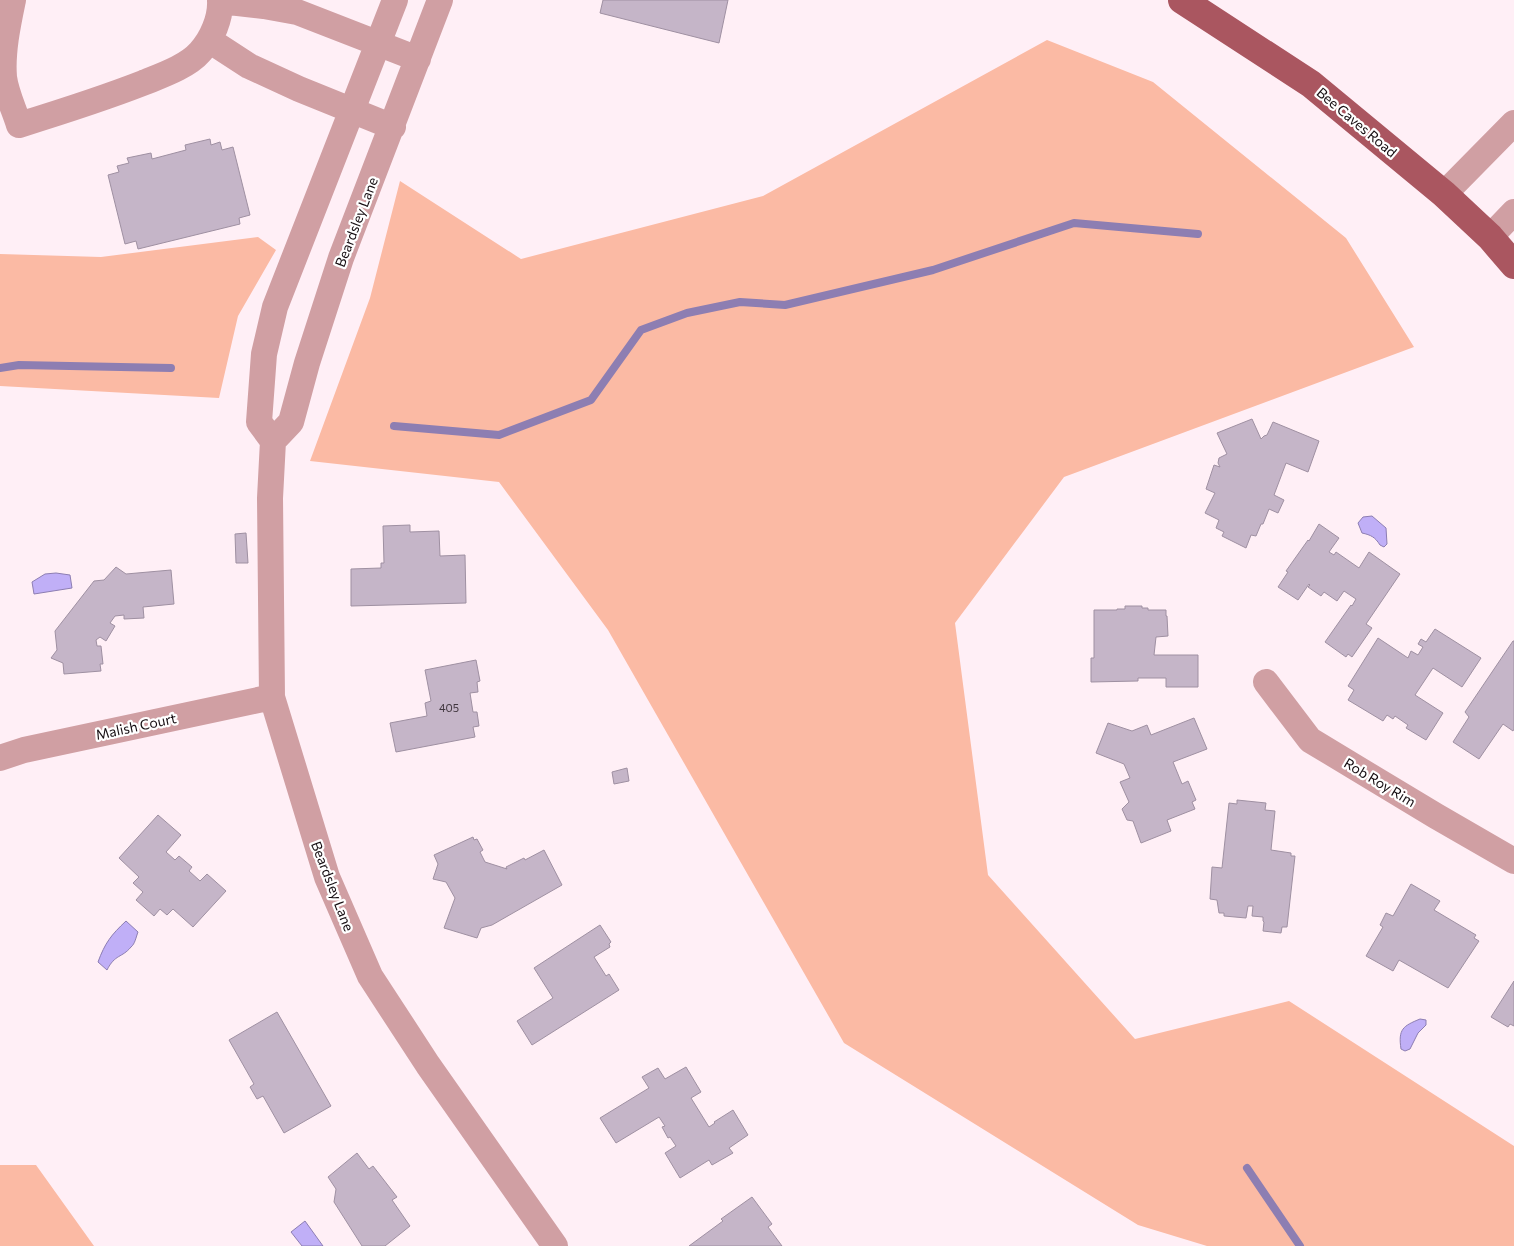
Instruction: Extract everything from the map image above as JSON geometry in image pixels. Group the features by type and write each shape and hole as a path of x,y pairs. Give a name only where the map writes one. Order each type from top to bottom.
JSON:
{"main road":[{"name":"Bee Caves Road","path":"1182,0 1311,84 1444,194 1490,237 1514,265"}],"street":[{"path":"273,441 259,422 264,354 275,307 395,0"},
{"name":"Beardsley Lane","path":"440,0 342,258 307,363 291,422 273,441 270,498 272,697 327,877 370,976 428,1065 555,1246"},
{"path":"7,11 4,76 7,92 19,125 96,101 169,72 199,53 209,40 218,22 220,1 297,12 418,59"},
{"path":"209,40 250,66 393,127"},
{"path":"1444,194 1514,123"},
{"path":"1490,237 1514,212"},
{"name":"Rob Roy Rim","path":"1266,682 1310,740 1514,861"},
{"name":"Malish Court","path":"0,758 24,750 272,697"}],"shaded area":[{"path":"1047,40 1153,82 1346,238 1414,347 1064,477 955,623 988,875 1135,1039 1289,1001 1514,1146 1514,1246 1207,1246 1138,1225 844,1043 608,630 499,482 310,461 370,298 400,181 521,259 763,196"},
{"path":"258,237 276,250 238,316 219,398 0,386 0,254 101,257"},
{"path":"1372,516 1386,528 1387,544 1384,547 1372,537 1362,533 1358,523 1363,517"},
{"path":"45,574 70,575 72,588 34,594 32,582"},
{"path":"126,921 138,932 135,940 132,946 113,961 107,970 98,962 109,940"},
{"path":"1420,1019 1426,1020 1426,1025 1418,1033 1410,1049 1405,1051 1401,1049 1400,1037 1403,1029"},
{"path":"0,1165 36,1165 94,1246 0,1246"},
{"path":"305,1221 323,1246 302,1246 291,1232"}],"building":[{"path":"603,0 728,0 719,43 600,13"},
{"path":"210,139 211,145 220,142 222,150 233,147 250,215 239,218 240,224 138,249 136,241 125,244 108,175 119,172 117,166 129,163 127,158 151,153 152,159 186,150 185,145"},
{"path":"1252,419 1261,439 1267,435 1273,422 1319,441 1308,472 1286,463 1274,495 1284,500 1278,513 1269,509 1256,536 1251,535 1246,548 1222,536 1224,532 1216,528 1219,520 1205,513 1215,493 1206,489 1214,465 1220,467 1218,463 1219,458 1227,454 1217,433"},
{"path":"1319,524 1339,538 1329,552 1334,555 1336,552 1359,568 1369,552 1400,574 1366,624 1372,628 1352,657 1348,654 1346,657 1325,642 1356,599 1344,591 1337,601 1324,592 1321,596 1308,587 1309,584 1298,600 1278,587 1288,572 1286,571 1309,541"},
{"path":"410,525 410,532 439,531 440,556 465,555 466,603 351,606 351,569 381,568 381,563 384,563 383,526"},
{"path":"246,533 248,563 236,563 235,534"},
{"path":"116,567 126,574 171,570 174,604 143,607 144,618 124,619 124,615 115,616 110,623 115,626 106,641 100,637 96,640 97,646 101,646 103,664 100,664 101,671 64,674 63,663 51,658 57,650 55,631 94,581 104,580"},
{"path":"1125,606 1142,606 1142,608 1148,608 1148,610 1166,610 1168,636 1156,637 1154,655 1198,655 1198,687 1166,687 1166,678 1138,678 1138,681 1091,682 1091,658 1094,658 1094,610 1125,609"},
{"path":"1435,629 1481,658 1462,687 1433,668 1415,695 1443,713 1426,740 1406,728 1408,725 1395,716 1393,719 1387,715 1383,721 1348,700 1354,690 1348,686 1378,638 1408,658 1411,651 1418,655 1423,647 1418,644 1421,639 1426,642"},
{"path":"1513,641 1514,729 1513,731 1503,724 1479,759 1453,742 1469,717 1465,712"},
{"path":"476,660 480,681 477,682 478,692 470,693 473,712 477,712 479,726 473,727 475,737 396,752 390,723 427,716 425,703 431,701 425,670"},
{"path":"1194,718 1207,749 1173,762 1182,784 1188,781 1196,800 1192,802 1195,809 1167,820 1171,831 1141,843 1133,821 1127,820 1122,809 1129,802 1120,782 1130,778 1124,764 1096,753 1108,723 1132,731 1147,725 1151,735"},
{"path":"627,768 629,781 614,784 612,772"},
{"path":"1237,800 1266,803 1265,810 1275,811 1271,850 1291,853 1291,856 1295,856 1287,927 1282,927 1281,933 1263,931 1263,917 1252,916 1253,906 1248,906 1246,918 1224,916 1224,913 1219,913 1217,900 1210,899 1212,867 1222,868 1229,803 1237,804"},
{"path":"158,815 181,835 166,852 175,860 179,856 192,867 189,871 200,881 207,874 226,891 193,927 173,909 167,915 160,909 154,916 136,900 143,892 133,883 139,877 119,858"},
{"path":"473,837 474,840 477,839 483,850 480,852 485,862 507,869 506,867 544,850 562,885 492,925 481,928 477,938 444,928 455,898 446,882 433,879 438,864 434,855"},
{"path":"1411,884 1440,901 1434,910 1476,935 1474,938 1479,941 1448,988 1399,960 1393,971 1366,956 1383,927 1380,925 1386,913 1393,916"},
{"path":"600,925 611,942 609,944 610,947 594,957 606,976 609,974 619,990 532,1045 517,1021 553,998 534,968"},
{"path":"1514,981 1514,1026 1510,1024 1508,1027 1491,1017"},
{"path":"277,1012 331,1106 284,1133 263,1096 257,1099 250,1087 254,1084 229,1040"},
{"path":"686,1067 701,1092 691,1098 709,1127 733,1110 748,1135 729,1148 733,1153 712,1165 709,1160 680,1178 665,1153 676,1146 670,1137 668,1138 662,1127 665,1126 659,1117 616,1143 600,1118 649,1088 642,1077 658,1068 665,1079"},
{"path":"357,1153 369,1169 373,1166 397,1197 392,1200 410,1226 385,1246 362,1246 334,1202 336,1189 328,1177"},
{"path":"752,1197 772,1224 768,1227 782,1246 689,1246 723,1221 721,1219"}],"waterway":[{"path":"394,426 499,435 591,400 641,330 687,313 740,302 785,305 933,270 1074,223 1198,234"},
{"path":"0,368 19,365 171,368"},
{"path":"1247,1168 1300,1246"}]}
